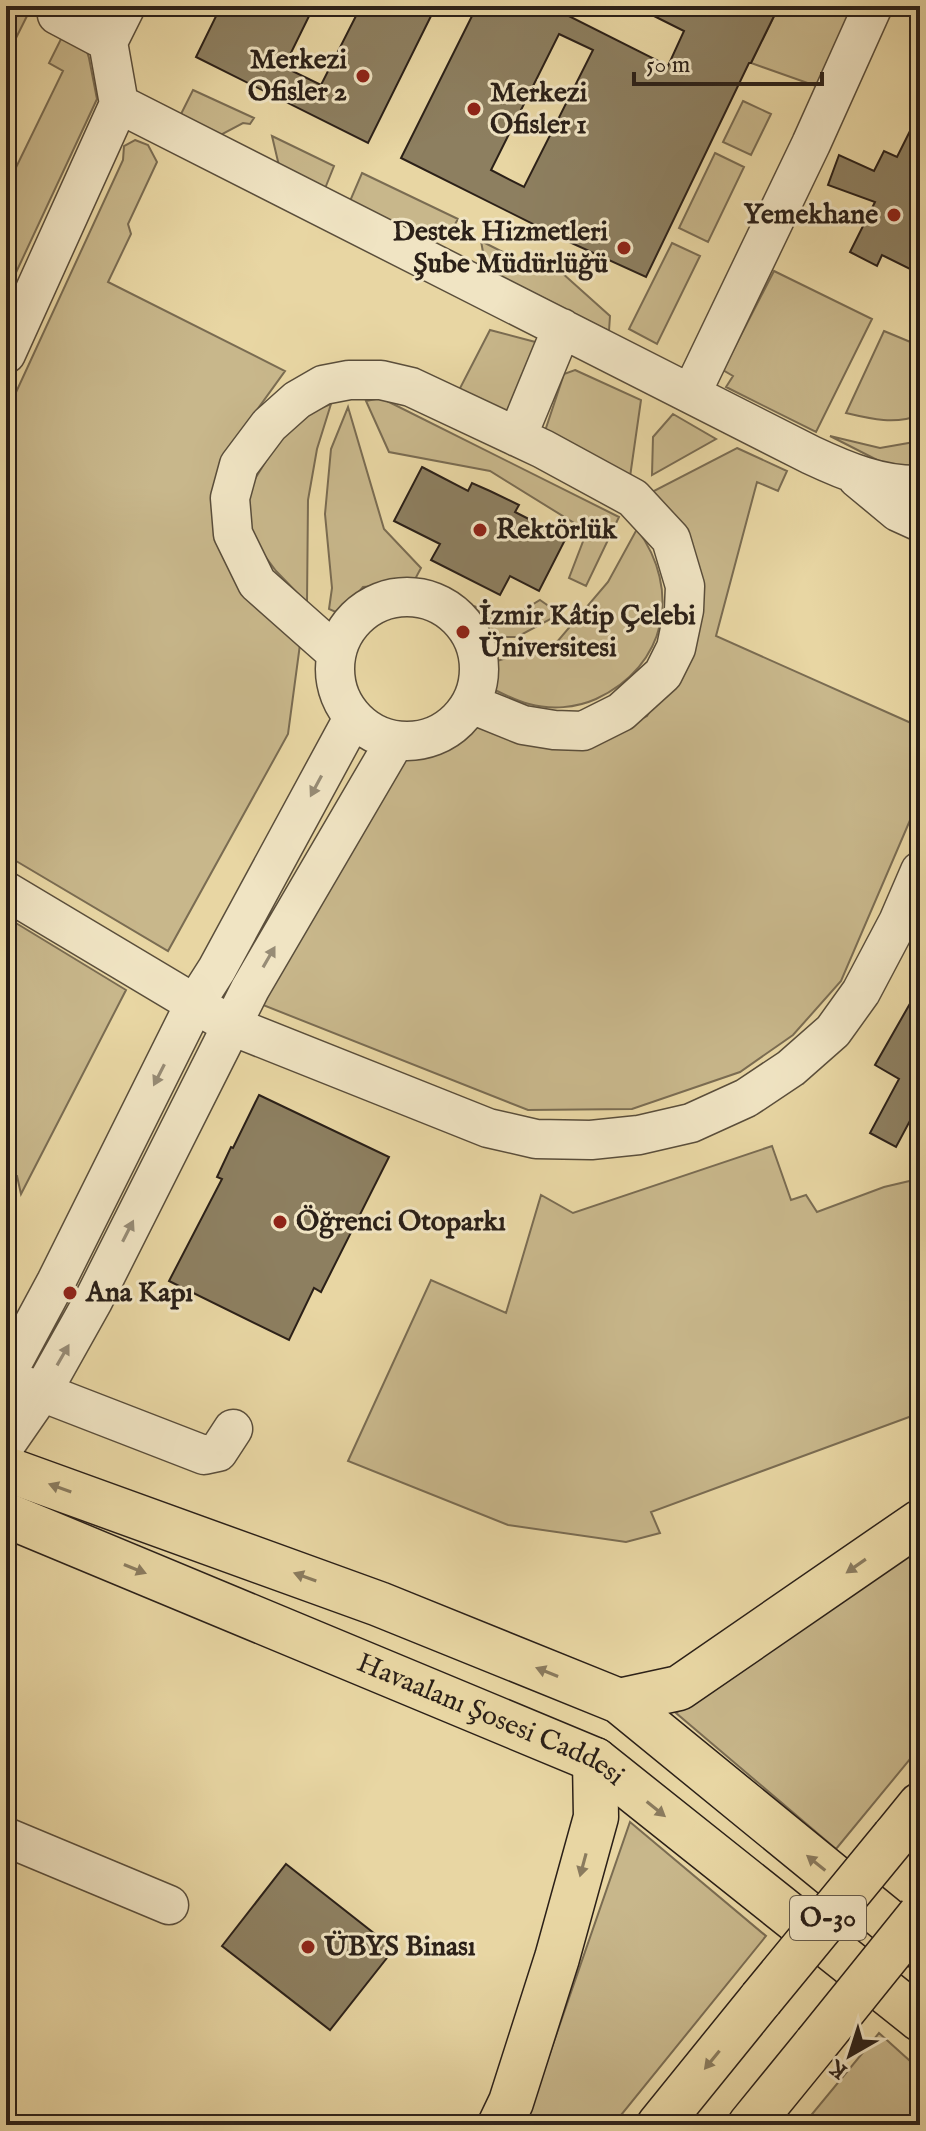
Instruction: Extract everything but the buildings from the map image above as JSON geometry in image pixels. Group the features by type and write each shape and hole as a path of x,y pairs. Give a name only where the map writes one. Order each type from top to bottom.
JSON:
{"main road":[{"path":"6,1469 379,1604 619,1701 920,1947"},
{"name":"Havaalanı Şosesi Caddesi","path":"6,1515 595,1760 920,2019"},
{"path":"619,1701 679,1688 920,1522"},
{"path":"500,2125 511,2102 557,1958 596,1817 595,1760"},
{"name":"O-30","path":"659,2125 907,1821"},
{"name":"O-30","path":"750,2125 920,1915"}],"street":[{"path":"6,354 119,104 108,42 126,6"},
{"path":"691,394 811,144 873,6"},
{"path":"57,15 108,42"},
{"path":"119,104 852,474 898,512 920,522"},
{"path":"517,437 562,328"},
{"path":"336,653 257,583 233,534 230,498 239,465 269,425 297,400 323,385 349,380 381,380 411,387 517,437 633,498 671,539 685,586 684,610 676,648 663,674 621,712 583,731 554,730 523,725 471,704"},
{"path":"852,474 920,485"},
{"path":"409,596 433,601 455,614 470,633 479,656 479,681 471,704 458,722 439,735 417,741 395,741 372,732 353,718 341,698 335,676 336,653 346,630 362,612 384,600 409,596"},
{"path":"233,1429 218,1452 204,1455 6,1377 194,1005 217,969 353,718"},
{"path":"6,1444 42,1392 93,1301 250,989 395,741"},
{"path":"6,891 232,1026 488,1128 536,1139 591,1140 639,1135 691,1123 746,1098 791,1068 833,1031 861,992 898,922 920,871"},
{"path":"6,1837 169,1905"}],"shaded area":[{"path":"6,6 32,6 6,58"},
{"path":"779,6 856,6 816,86 751,63"},
{"path":"64,33 84,42 97,99 6,294 6,188 63,71 49,63"},
{"path":"193,90 254,118 250,124 243,123 215,138 178,120"},
{"path":"743,101 771,114 751,155 723,142"},
{"path":"272,136 334,166 324,191 280,170"},
{"path":"135,140 148,145 157,162 128,224 131,234 108,282 285,371 220,461 218,519 301,637 288,734 168,951 6,855 6,414 123,160 124,146"},
{"path":"715,153 744,167 708,242 679,228"},
{"path":"362,173 458,219 454,226 424,239 350,201"},
{"path":"481,241 546,274 561,272 610,316 609,331 486,269"},
{"path":"672,243 700,256 657,344 629,329"},
{"path":"774,271 872,319 816,432 726,387 733,376 723,370"},
{"path":"490,330 539,343 503,420 457,394"},
{"path":"884,331 920,346 920,415 892,420 846,413"},
{"path":"575,370 641,400 629,484 543,437 564,374"},
{"path":"381,398 619,517 586,586 569,578 587,531 490,471 389,452 366,401"},
{"path":"331,404 317,449 308,500 307,603 276,571 250,536 243,498 279,440 308,413"},
{"path":"348,407 384,529 421,568 413,583 363,587 340,614 329,609 332,588 325,514 331,449"},
{"path":"673,414 716,439 652,475 653,437"},
{"path":"830,436 880,448 920,441 920,470 883,463"},
{"path":"737,448 787,471 778,491 757,482 716,636 920,727 920,797 841,981 793,1035 740,1072 632,1109 528,1110 263,1005 393,754 430,755 475,727 584,747 647,716 686,648 648,494"},
{"path":"637,529 651,552 660,577 663,601 660,624 652,647 639,667 620,685 596,699 572,706 537,706 495,690 497,661 557,642 608,582"},
{"path":"540,600 560,614 517,637 490,637 463,603 512,617"},
{"path":"6,917 126,990 21,1194 17,1176 6,1177"},
{"path":"772,1146 791,1200 806,1195 817,1212 884,1187 918,1179 920,1413 651,1512 660,1533 626,1542 508,1525 348,1461 431,1280 506,1313 541,1195 573,1213"},
{"path":"920,1540 920,1747 836,1849 676,1713"},
{"path":"630,1822 766,1936 613,2125 525,2125"},
{"path":"879,2033 920,2070 920,2125 803,2125"}],"place":[{"name":"Merkezi Ofisler 2","path":"363,76"},
{"name":"Merkezi Ofisler 1","path":"474,109"},
{"name":"Yemekhane","path":"894,215"},
{"name":"Destek Hizmetleri Şube Müdürlüğü","path":"624,248"},
{"name":"Rektörlük","path":"480,530"},
{"name":"İzmir Kâtip Çelebi Üniversitesi","path":"463,632"},
{"name":"Öğrenci Otoparkı","path":"280,1222"},
{"name":"Ana Kapı","path":"70,1293"},
{"name":"ÜBYS Binası","path":"308,1947"}]}
